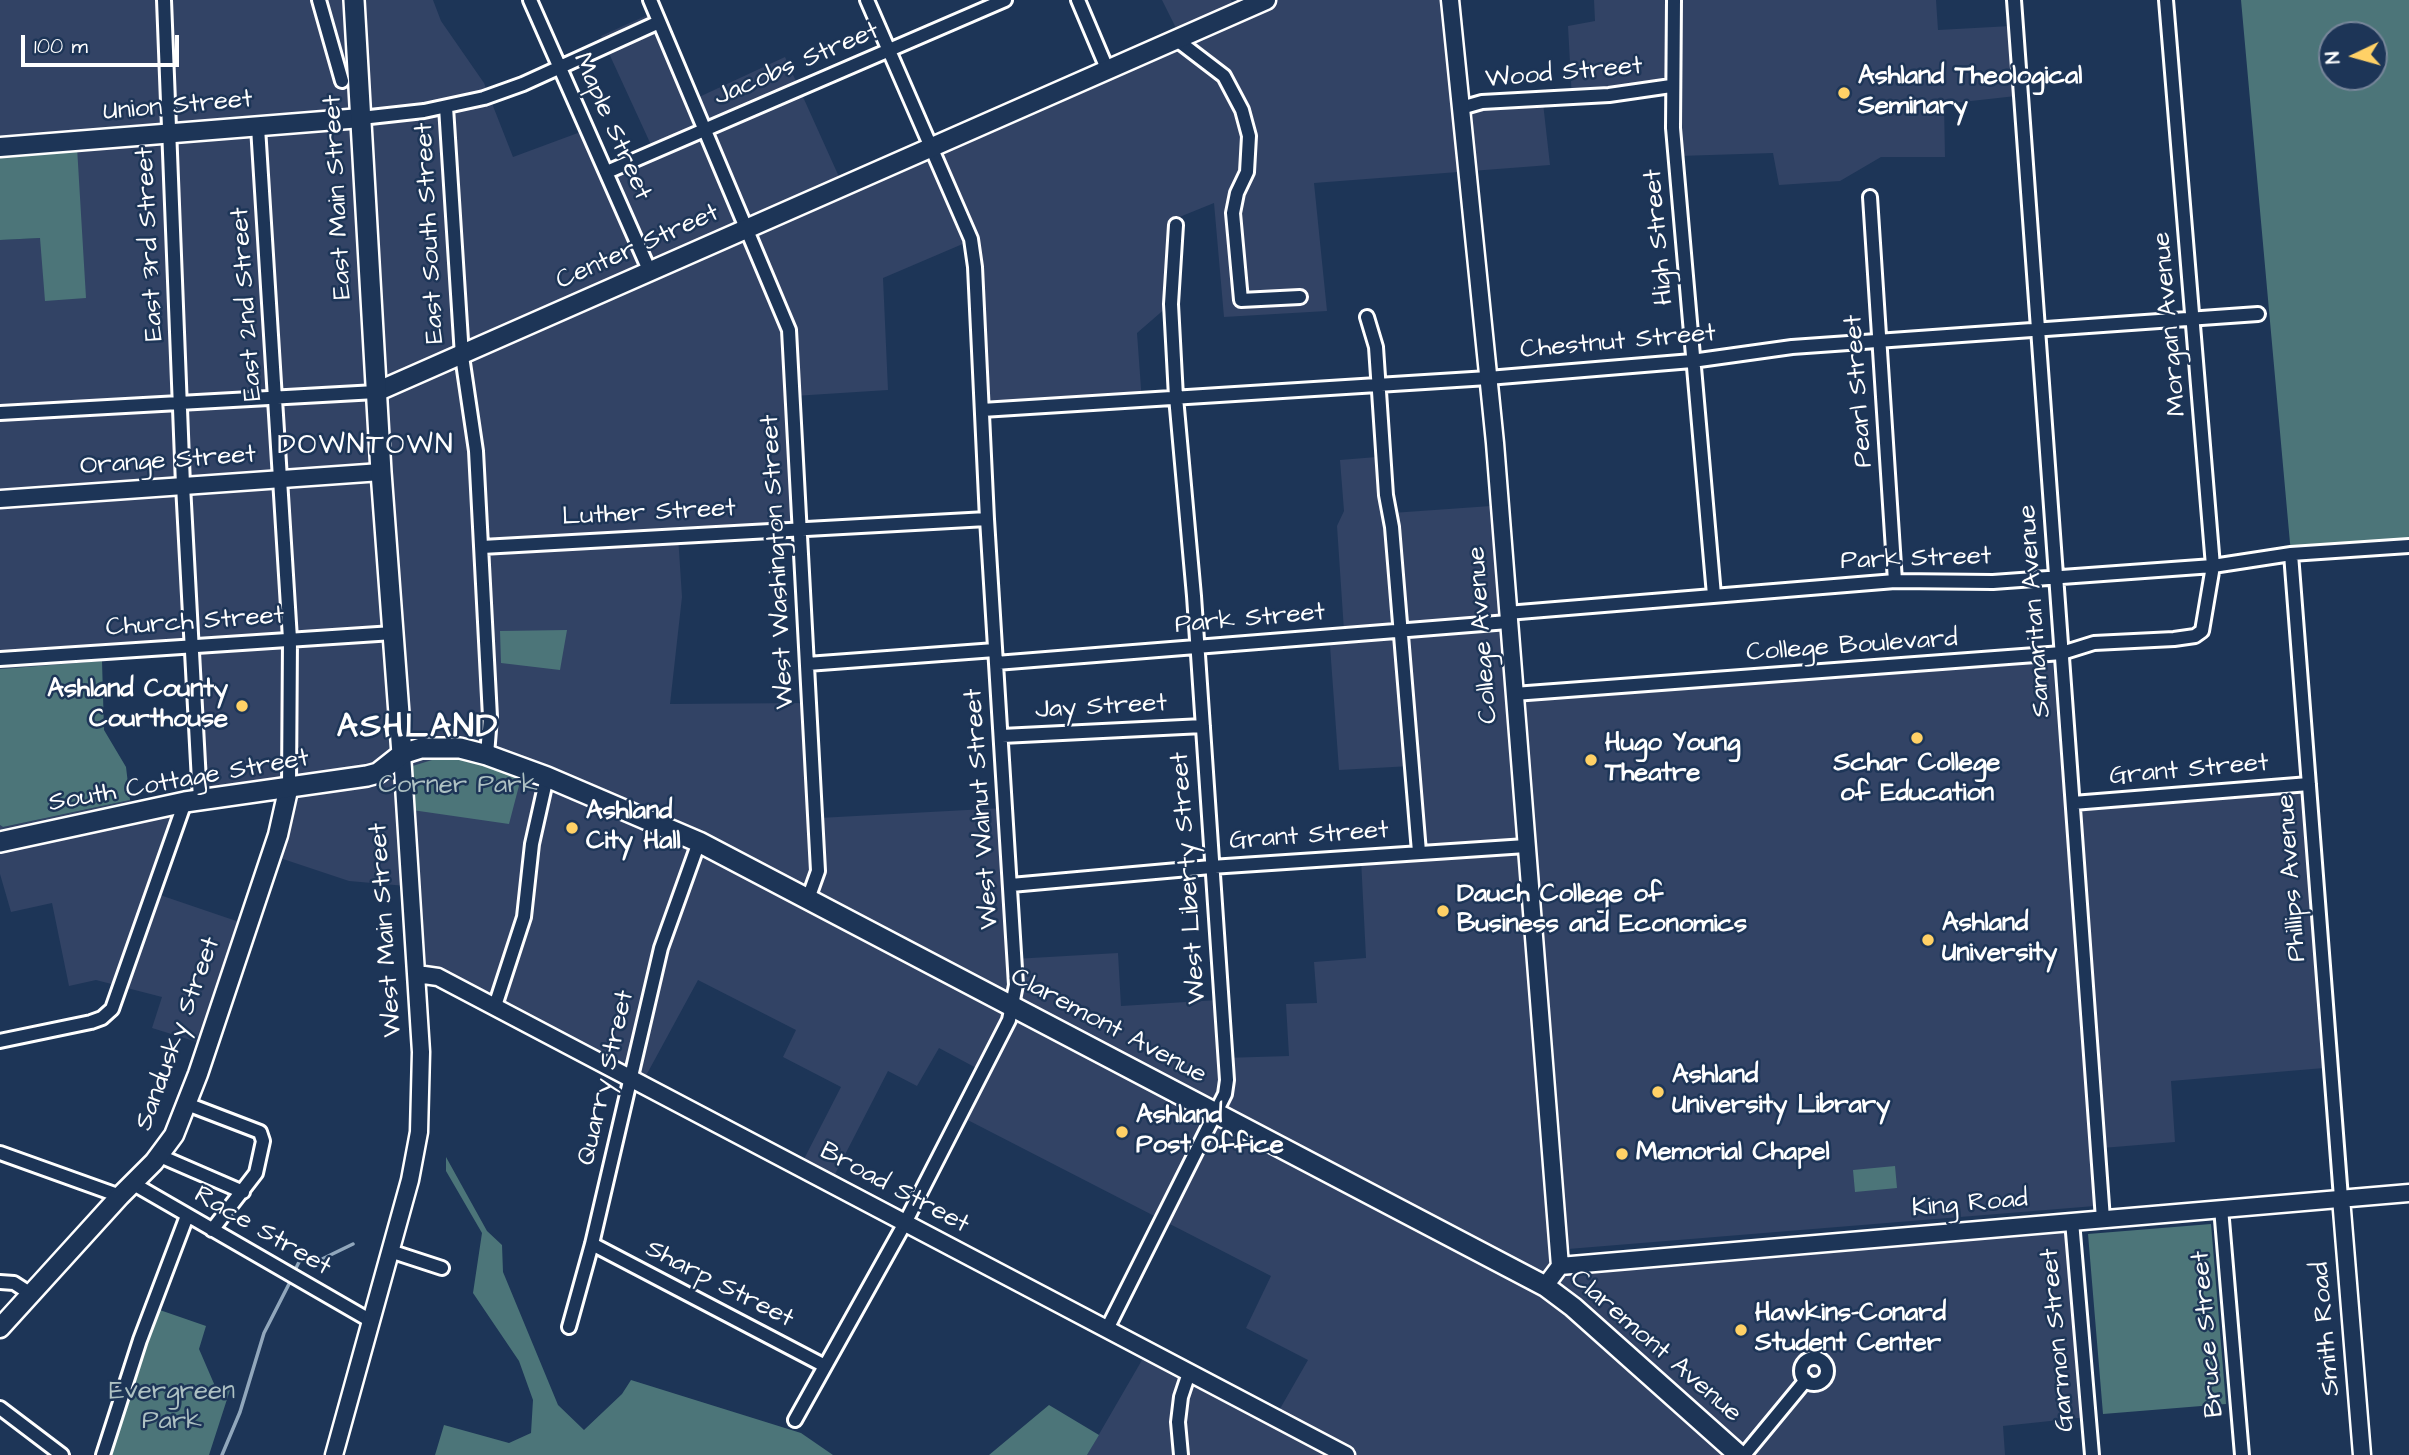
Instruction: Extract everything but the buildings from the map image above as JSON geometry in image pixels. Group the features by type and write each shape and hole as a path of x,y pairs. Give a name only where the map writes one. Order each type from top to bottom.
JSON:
{"main road":[{"name":"East Main Street","path":"354,0 376,392"},
{"name":"Center Street","path":"376,392 1266,0"},
{"name":"Union Street","path":"0,147 361,118"},
{"name":"West Main Street","path":"376,392 402,754"},
{"name":"Claremont Avenue","path":"402,754 435,747 460,748 547,777 699,842 1013,1006 1545,1286 1573,1307 1742,1455"},
{"name":"South Cottage Street","path":"0,842 192,801 378,774 402,754"},
{"name":"Sandusky Street","path":"0,1328 126,1189 160,1156 174,1135 187,1104 278,835 289,786"}],"street":[{"name":"East 3rd Street","path":"164,0 192,646 192,801"},
{"path":"319,0 342,81"},
{"name":"Maple Street","path":"530,0 650,272"},
{"name":"West Washington Street","path":"650,0 789,330 818,871 808,899"},
{"name":"West Walnut Street","path":"795,1420 905,1223 1009,1020 1013,1006 1015,960 1011,885 987,519 975,267 971,239 867,0"},
{"name":"Jacobs Street","path":"607,173 1004,0"},
{"path":"1078,0 1108,71"},
{"name":"College Avenue","path":"1450,0 1488,378 1560,1266"},
{"name":"High Street","path":"1674,0 1671,86 1692,361 1714,595"},
{"name":"Samaritan Avenue","path":"2014,0 2103,1219"},
{"name":"Morgan Avenue","path":"2166,0 2213,566 2206,623 2199,634 2192,637"},
{"path":"361,118 446,107 484,98 659,22"},
{"path":"1177,40 1224,76 1242,110 1249,136 1247,172 1237,194 1234,213 1241,300 1300,297"},
{"name":"Wood Street","path":"1461,108 1482,102 1609,95 1671,86"},
{"name":"East South Street","path":"446,107 461,356 476,451 490,717 487,755"},
{"name":"East 2nd Street","path":"258,127 290,639 289,786"},
{"name":"Pearl Street","path":"1870,197 1895,581"},
{"name":"West Liberty Street","path":"1107,1329 1215,1112 1227,1080 1198,647 1176,397 1171,304 1176,225"},
{"name":"Chestnut Street","path":"982,410 1488,378 1692,361 1792,347 2258,314"},
{"path":"1367,317 1375,339 1419,852"},
{"name":"Center Street","path":"0,413 376,392"},
{"name":"Orange Street","path":"0,499 381,472"},
{"name":"Luther Street","path":"482,547 987,519"},
{"name":"Park Street","path":"807,664 1198,647 1401,631 1714,595 1895,581 1967,582 2213,566 2291,554 2409,545"},
{"name":"Phillips Avenue","path":"2291,554 2341,1198"},
{"name":"Church Street","path":"0,659 393,633"},
{"name":"College Boulevard","path":"1514,694 2062,653 2094,643 2192,637"},
{"name":"Jay Street","path":"1002,736 1203,726"},
{"name":"West Main Street","path":"334,1455 390,1251 419,1132 422,1064 402,754"},
{"path":"495,1006 524,917 532,844 547,777"},
{"name":"Grant Street","path":"2073,803 2309,784"},
{"path":"0,1041 91,1022 112,1009 192,801"},
{"name":"Quarry Street","path":"569,1327 592,1244 661,948 699,842"},
{"name":"Grant Street","path":"1011,885 1211,867 1527,846"},
{"name":"Broad Street","path":"417,974 439,977 1346,1455"},
{"path":"187,1104 260,1132 264,1146 260,1163 243,1192 212,1230"},
{"name":"Race Street","path":"0,1153 126,1189 187,1216 371,1321"},
{"path":"160,1156 243,1192"},
{"name":"King Road","path":"1560,1266 2409,1193"},
{"name":"Smith Road","path":"2341,1198 2362,1455"},
{"name":"Bruce Street","path":"2221,1208 2242,1455"},
{"path":"103,1455 140,1340 187,1216"},
{"name":"Garmon Street","path":"2072,1222 2092,1455"},
{"name":"Sharp Street","path":"592,1244 825,1366"},
{"path":"390,1251 442,1268"},
{"path":"1545,1286 1560,1266"},
{"path":"0,1282 14,1283 31,1294"},
{"path":"1181,1455 1178,1422 1181,1397 1189,1373"},
{"path":"1742,1455 1806,1380"},
{"path":"0,1408 62,1455"}],"shaded area":[{"path":"0,0 433,0 441,21 484,83 513,157 594,127 610,166 652,147 601,36 661,9 699,97 785,57 840,179 1176,28 1162,0 1231,0 1232,3 1240,0 1461,0 1468,107 1543,103 1550,165 1314,183 1327,311 1224,317 1214,203 1172,220 1167,307 1137,333 1142,402 980,412 972,240 883,278 888,390 794,396 801,527 678,535 682,597 670,704 813,703 819,818 1004,808 1014,959 1118,953 1121,1006 1218,1000 1223,1058 1289,1056 1286,1004 1317,1003 1314,962 1366,958 1361,859 1417,855 1411,766 1339,770 1329,632 1344,631 1337,526 1344,511 1340,460 1389,456 1392,513 1505,505 1522,699 2052,655 2065,812 2301,793 2324,1068 2171,1081 2175,1142 2090,1149 2095,1206 1568,1249 1536,1293 1570,1267 2069,1228 2088,1417 2003,1426 2005,1455 1087,1455 1149,1348 1277,1414 1308,1360 1246,1328 1271,1276 956,1114 980,1070 939,1048 917,1086 888,1071 834,1176 803,1161 841,1087 783,1057 796,1030 698,980 642,1083 412,966 406,886 349,881 274,856 297,783 196,793 188,655 0,669 0,240 40,238 86,298 0,152"},
{"name":"Ashland Theological Seminary","path":"1594,0 1936,0 1938,30 2011,26 2016,96 1944,104 1945,157 1881,157 1840,181 1779,185 1773,153 1679,156 1672,91 1572,100 1568,26 1595,21"},
{"path":"130,800 133,816 185,802 157,894 251,926 210,1046 152,1028 162,997 96,980 69,986 52,903 11,912 0,874 0,825 3,827"}],"green space":[{"path":"2241,0 2409,0 2409,545 2291,554"},
{"path":"77,147 86,298 45,301 40,238 0,240 0,152"},
{"path":"567,630 560,670 501,663 500,631"},
{"path":"102,661 104,730 126,767 130,800 3,827 0,825 0,669"},
{"name":"Corner Park","path":"461,758 521,778 509,824 405,809 403,769 432,760"},
{"path":"446,1157 487,1231 502,1245 503,1272 558,1405 584,1430 622,1394 631,1380 801,1433 833,1455 435,1455 444,1425 509,1443 531,1433 533,1400 519,1361 473,1293 482,1233 446,1171"},
{"path":"1895,1166 1897,1188 1855,1192 1853,1170"},
{"path":"2211,1224 2226,1404 2103,1414 2088,1234"},
{"name":"Evergreen Park","path":"154,1308 206,1326 199,1349 215,1386 230,1390 209,1455 107,1455"},
{"path":"1049,1405 1099,1435 1087,1455 989,1455"}],"waterway":[{"path":"296,1268 300,1260 318,1261 353,1244"},
{"path":"222,1455 240,1412 264,1333 289,1284"}],"place":[{"name":"Ashland Theological Seminary","path":"1844,93"},
{"name":"Ashland County Courthouse","path":"242,706"},
{"name":"Schar College of Education","path":"1917,738"},
{"name":"Hugo Young Theatre","path":"1591,760"},
{"name":"Ashland City Hall","path":"572,828"},
{"name":"Dauch College of Business and Economics","path":"1443,911"},
{"name":"Ashland University","path":"1928,940"},
{"name":"Ashland University Library","path":"1658,1092"},
{"name":"Ashland Post Office","path":"1122,1132"},
{"name":"Memorial Chapel","path":"1622,1154"},
{"name":"Hawkins-Conard Student Center","path":"1741,1330"}],"district":[{"name":"DOWNTOWN","path":"366,447"},
{"name":"ASHLAND","path":"418,729"}]}
